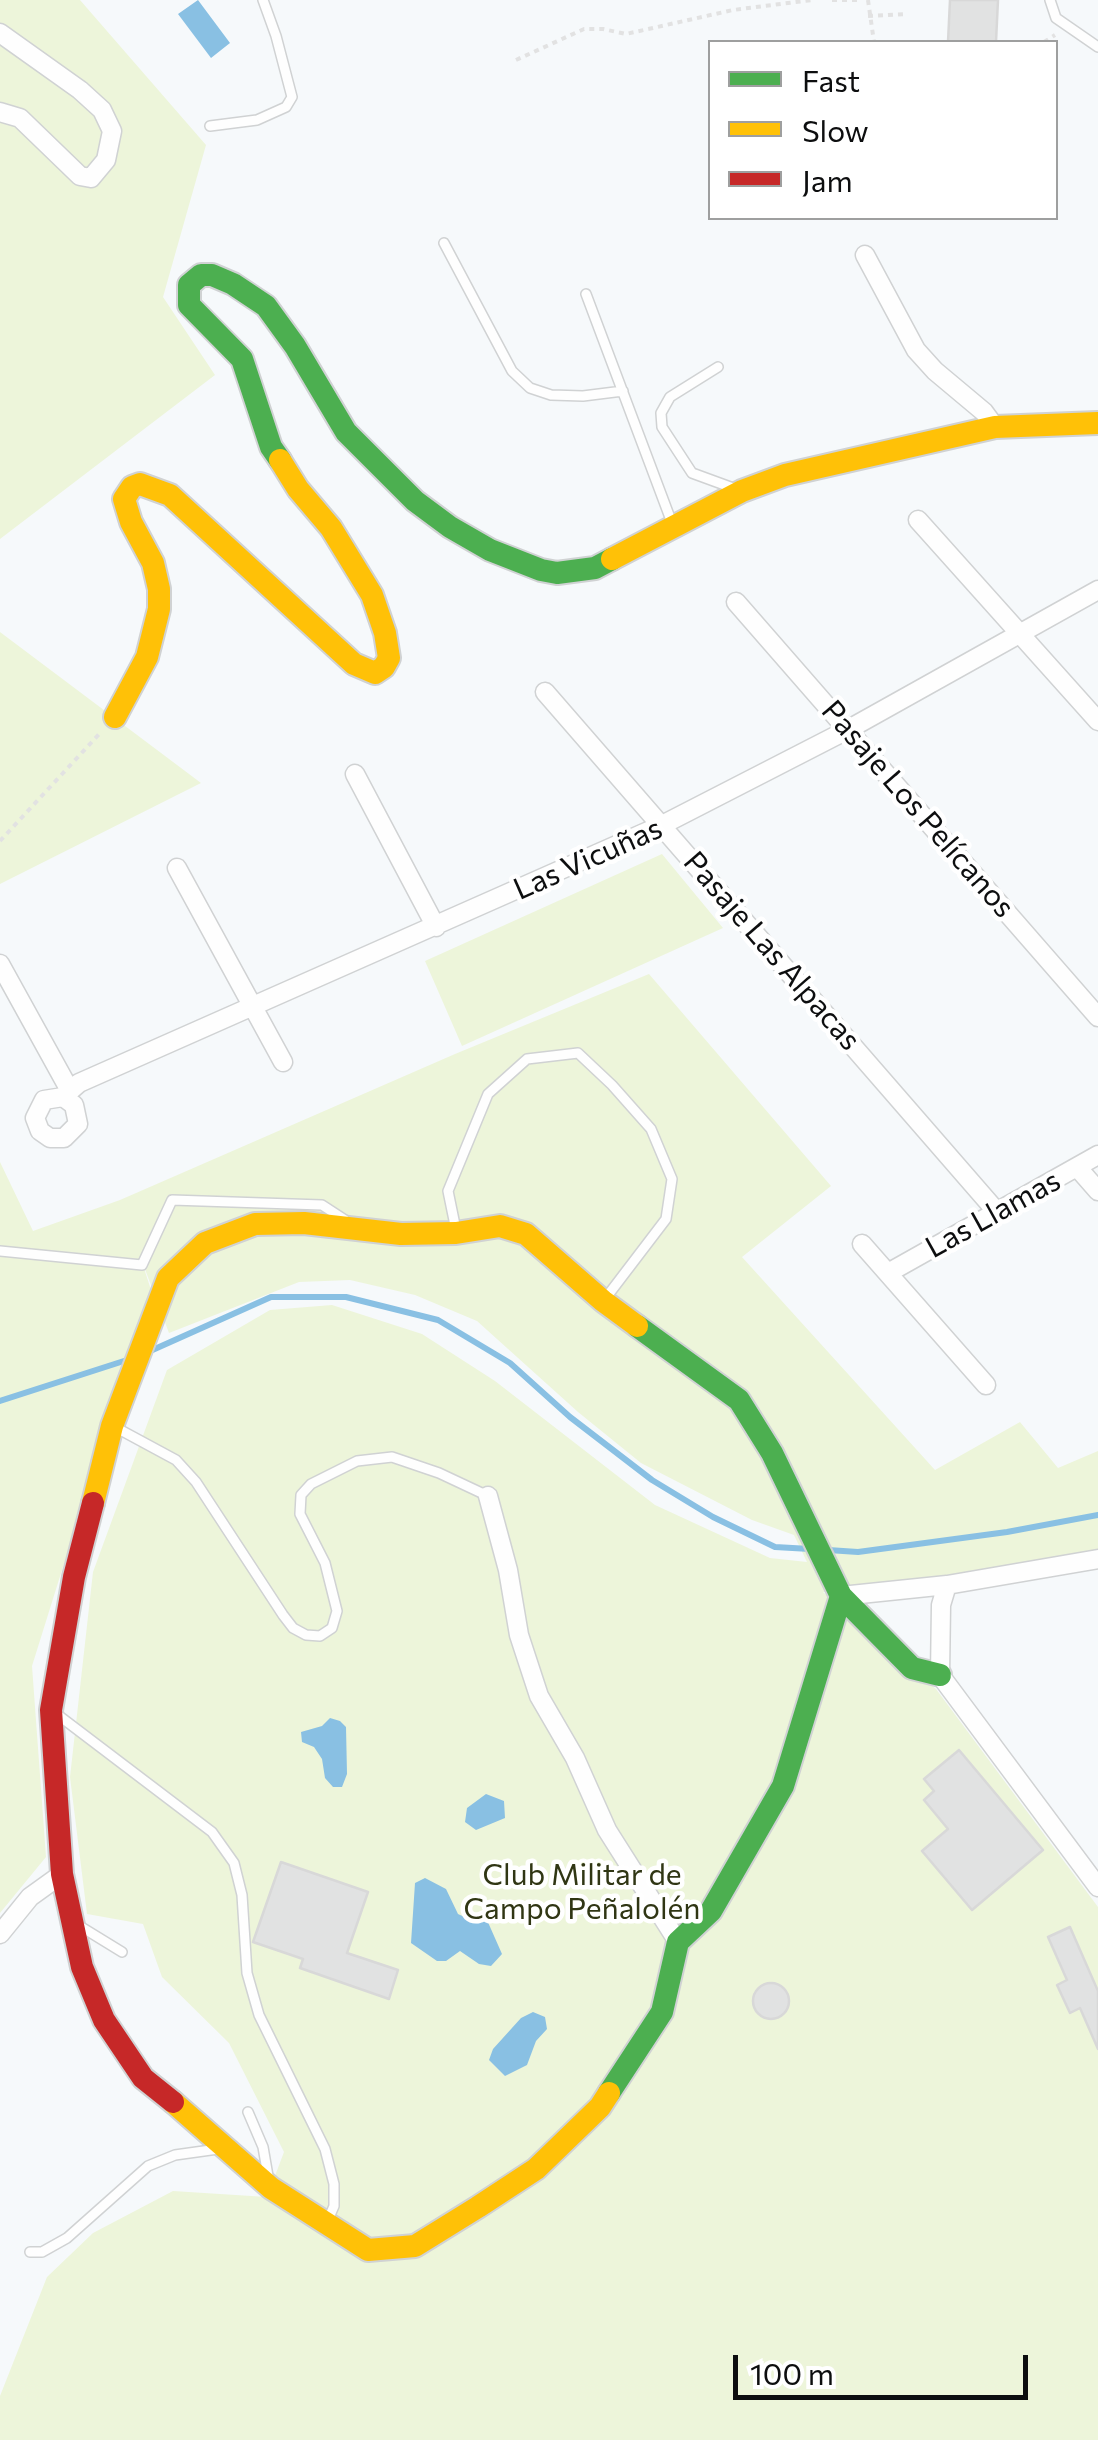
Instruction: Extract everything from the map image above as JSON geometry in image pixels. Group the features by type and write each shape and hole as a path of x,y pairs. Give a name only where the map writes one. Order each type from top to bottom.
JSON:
{"street":[{"path":"0,33 102,110 112,131 106,160 91,178 80,176 20,118 0,112"},
{"path":"865,255 916,350 934,371 984,412 995,428"},
{"path":"116,717 148,656 160,609 153,562 126,508 127,492 140,484 170,494 354,664 375,673 389,658 372,595 331,528 271,448 242,359 188,305 188,285 202,275 233,284 266,306 295,346 346,432 415,501 490,550 542,570 574,572 612,562 707,508 785,474 961,432 1098,423"},
{"path":"918,520 1098,721"},
{"name":"Las Vicuñas","path":"0,964 66,1093 662,826 849,729 1098,590"},
{"name":"Pasaje Los Pelícanos","path":"736,602 1098,1017"},
{"name":"Pasaje Las Alpacas","path":"545,692 997,1212"},
{"path":"355,774 436,927"},
{"path":"176,868 283,1062"},
{"name":"Las Llamas","path":"888,1273 1098,1156"},
{"path":"1076,1168 1098,1192"},
{"path":"840,1596 783,1786 711,1911 678,1942 662,2012 600,2106 536,2169 415,2246 368,2250 271,2188 143,2078 120,2049 82,1967 62,1874 52,1710 74,1577 112,1426 168,1278 205,1243 255,1224 304,1223 401,1234 456,1233 500,1226 526,1234 603,1302 740,1400 772,1453 840,1596 912,1668 940,1675"},
{"path":"862,1244 986,1384"},
{"path":"488,1496 508,1570 519,1634 540,1696 575,1758 606,1830 678,1942"},
{"path":"840,1596 947,1585 1098,1560"},
{"path":"947,1585 941,1605 940,1675 1098,1887"},
{"path":"0,1934 30,1896 62,1874"}],"lane":[{"path":"210,126 258,120 286,107 292,97 263,0"},
{"path":"1050,0 1056,18 1098,47"},
{"path":"444,244 512,371 530,388 551,395 582,396 623,390"},
{"path":"586,294 673,526"},
{"path":"718,367 670,397 661,413 662,427 692,473 742,491"},
{"path":"456,1233 448,1191 488,1094 527,1060 578,1053 650,1130 672,1179 666,1219 603,1302"},
{"path":"0,1251 142,1265 172,1200 322,1205 359,1229"},
{"path":"112,1426 176,1460 196,1482 275,1604 293,1628 306,1634 320,1636 332,1628 337,1610 325,1563 300,1514 301,1495 311,1484 357,1461 392,1458 488,1496"},
{"path":"52,1710 212,1832 234,1863 242,1895 247,1972 259,2015 325,2149 334,2184 334,2206 327,2223"},
{"path":"72,1921 122,1952"},
{"path":"248,2112 263,2147 271,2188"},
{"path":"30,2252 42,2252 67,2238 148,2166 175,2155 226,2148"}],"path":[{"path":"516,60 584,29 626,34 733,10 812,0"},
{"path":"832,0 860,0"},
{"path":"868,0 874,40"},
{"path":"868,16 907,14"},
{"path":"0,841 116,717"}],"green space":[{"path":"0,0 80,0 206,145 163,297 215,375 0,539"},
{"path":"0,632 201,783 0,884"},
{"path":"662,854 723,928 462,1046 425,961"},
{"name":"Club Militar de Campo Peñalolén","path":"649,974 831,1186 742,1257 935,1470 1020,1422 1058,1468 1098,1451 1098,1556 960,1581 823,1592 936,1689 1098,1907 1098,2440 0,2440 0,2396 47,2277 93,2233 173,2191 267,2197 284,2152 229,2043 162,1977 143,1924 87,1914 70,1777 93,1572 167,1370 270,1310 332,1305 422,1334 495,1381 655,1505 770,1558 807,1562 794,1535 752,1520 641,1463 477,1321 415,1295 350,1280 299,1282 169,1333 140,1256 153,1296 117,1394 32,1666 46,1857 0,1913 0,1162 33,1231 120,1200"}],"water":[{"path":"198,0 230,43 211,58 178,14"},
{"path":"330,1718 346,1727 347,1774 342,1787 333,1787 325,1778 322,1759 314,1747 302,1742 301,1732 322,1726"},
{"path":"486,1794 504,1801 505,1818 476,1830 465,1822 467,1808"},
{"path":"425,1878 446,1889 458,1914 473,1921 487,1920 502,1954 491,1966 479,1964 460,1951 446,1961 437,1961 411,1943 415,1883"},
{"path":"533,2012 545,2017 547,2029 536,2041 527,2065 505,2076 489,2060 493,2049 521,2018"}],"building":[{"path":"950,0 998,0 996,40 948,40"},
{"path":"959,1750 1043,1850 972,1910 922,1851 948,1829 924,1800 934,1791 924,1779"},
{"path":"281,1862 368,1892 347,1953 398,1970 389,1999 300,1968 303,1959 253,1942"},
{"path":"1070,1927 1098,1991 1098,2049 1080,2008 1070,2013 1057,1985 1067,1980 1048,1937"},
{"path":"771,1983 784,1988 789,2001 784,2014 771,2019 758,2014 753,2001 758,1988"}],"waterway":[{"path":"148,1352 271,1297 346,1297 438,1320 510,1363 570,1417 652,1480 713,1517 775,1547 810,1549"},
{"path":"0,1401 127,1360"},
{"path":"828,1550 858,1552 1098,1515"}],"traffic: fast":[{"path":"280,460 271,447 242,359 189,305 189,285 201,275 233,284 266,306 295,346 346,432 415,501 450,527 490,550 541,570 557,573 595,568 612,559"},
{"path":"637,1326 739,1400 772,1453 841,1596 912,1668 940,1675"},
{"path":"609,2093 662,2012 678,1942 711,1911 783,1786 841,1596"}],"traffic: slow":[{"path":"612,559 742,491 785,475 995,427 1098,423"},
{"path":"115,717 147,657 159,609 153,563 131,522 124,499 132,487 140,484 170,495 354,664 375,673 384,667 389,658 385,633 372,595 331,528 280,460"},
{"path":"93,1503 112,1426 168,1278 205,1243 255,1224 304,1223 401,1234 456,1233 500,1226 526,1234 637,1326"},
{"path":"173,2102 271,2188 368,2250 415,2246 478,2207 536,2169 600,2107 609,2093"}],"traffic: jam":[{"path":"93,1503 74,1577 51,1710 62,1874 82,1967 104,2020 143,2078 173,2102"}]}
